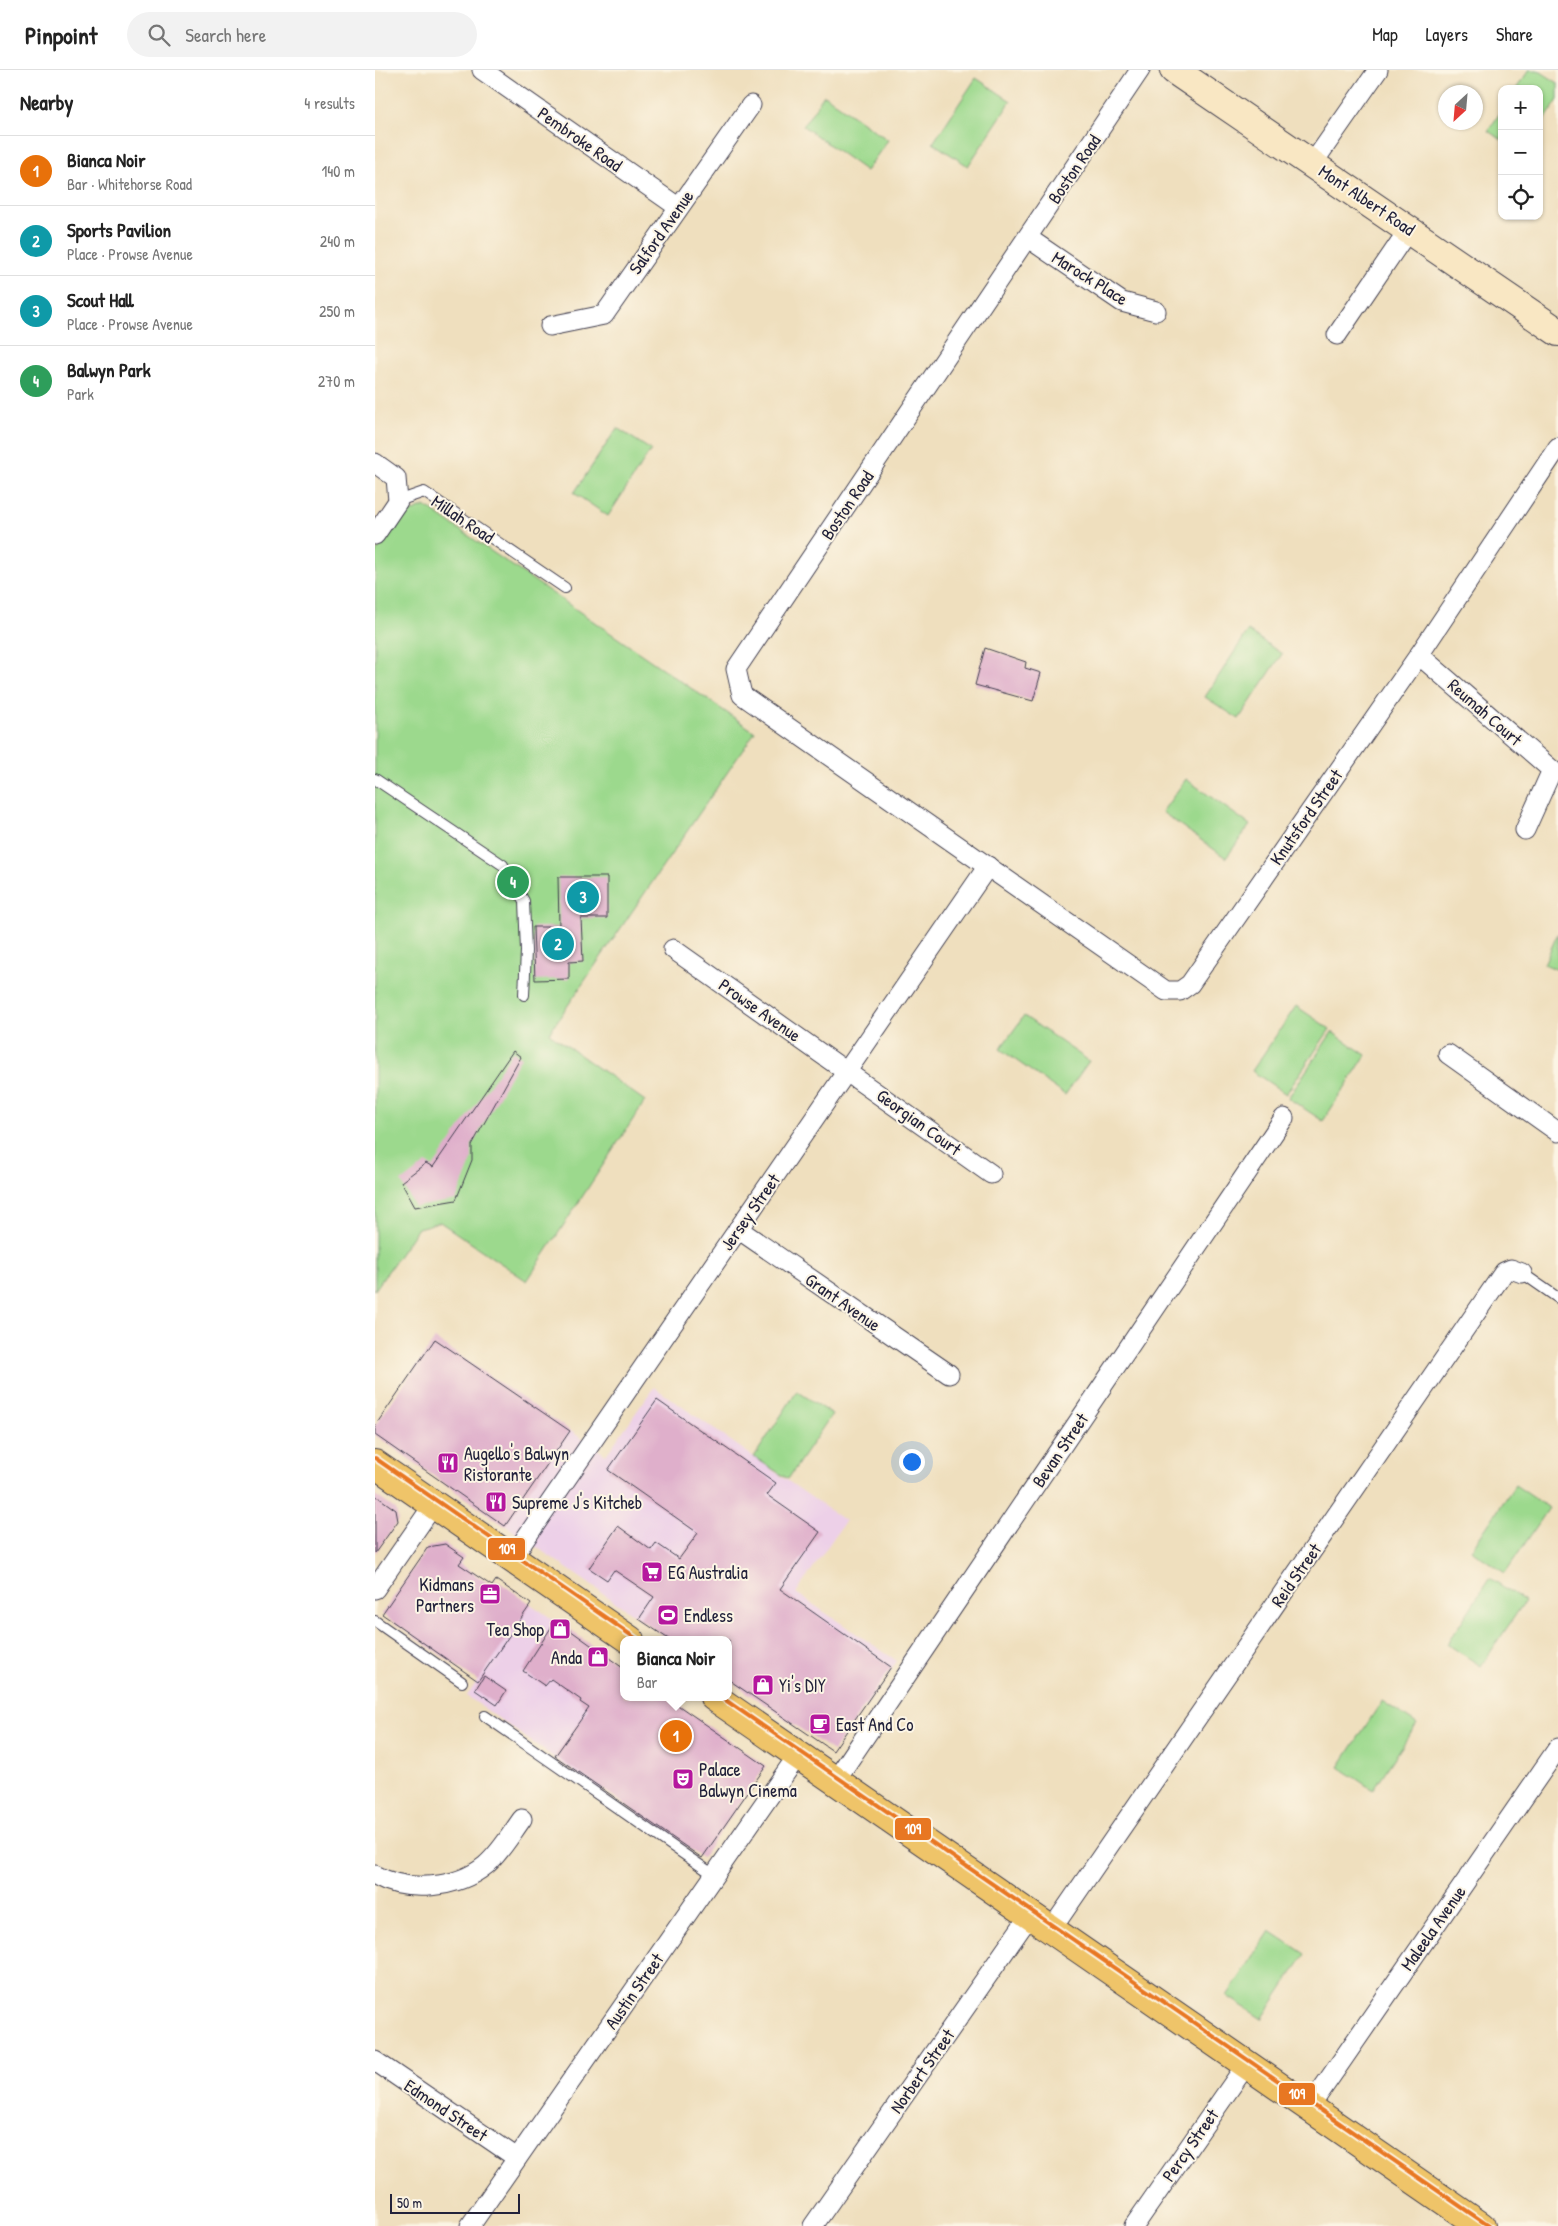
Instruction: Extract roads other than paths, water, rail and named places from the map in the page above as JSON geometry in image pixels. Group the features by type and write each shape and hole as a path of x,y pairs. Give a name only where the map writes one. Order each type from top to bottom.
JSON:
{"main road":[{"name":"Mont Albert Road","path":"1175,70 1558,332"},
{"path":"375,1464 624,1636"},
{"path":"720,1701 1481,2226"}],"street":[{"name":"Pembroke Road","path":"482,70 678,208"},
{"name":"Boston Road","path":"988,866 742,695 736,670 1140,70"},
{"path":"1313,163 1379,70"},
{"name":"Salford Avenue","path":"550,326 604,315 751,105"},
{"path":"1337,336 1409,229"},
{"name":"Marock Place","path":"1028,238 1122,302 1156,311"},
{"name":"Knutsford Street","path":"988,866 1166,991 1180,991 1190,984 1419,655 1558,447"},
{"path":"375,463 396,478 398,501 375,535"},
{"name":"Reumah Court","path":"1419,655 1555,769 1525,830"},
{"name":"Jersey Street","path":"512,1558 988,866"},
{"name":"Prowse Avenue","path":"673,949 847,1071"},
{"path":"1448,1054 1558,1132"},
{"name":"Georgian Court","path":"847,1071 991,1174"},
{"name":"Bevan Street","path":"835,1782 1284,1118"},
{"name":"Grant Avenue","path":"738,1229 949,1374"},
{"name":"Reid Street","path":"1040,1923 1504,1272 1511,1268 1522,1273"},
{"path":"375,1589 434,1504"},
{"name":"Maleela Avenue","path":"1309,2108 1558,1748"},
{"name":"Austin Street","path":"470,2226 798,1755"},
{"path":"375,1875 403,1885 434,1885 461,1879 475,1873 493,1858 522,1819"},
{"name":"Norbert Street","path":"813,2226 1040,1923"},
{"name":"Edmond Street","path":"375,2061 517,2158"},
{"name":"Percy Street","path":"1134,2226 1246,2065"}],"lane":[{"name":"Millah Road","path":"398,501 424,492 565,588"},
{"path":"375,780 503,865 524,901 526,951 524,996"},
{"name":"Reid Street","path":"1522,1273 1558,1298"},
{"path":"375,1621 462,1682"},
{"path":"485,1716 714,1875"}],"place":[{"name":"Balwyn Park","path":"513,882"},
{"name":"Scout Hall","path":"583,897"},
{"name":"Sports Pavilion","path":"558,944"},
{"name":"Augello's Balwyn Ristorante","path":"448,1463"},
{"name":"Supreme J's Kitcheb","path":"496,1502"},
{"name":"EG Australia","path":"652,1572"},
{"name":"Kidmans Partners","path":"490,1594"},
{"name":"Endless","path":"668,1615"},
{"name":"Tea Shop","path":"560,1629"},
{"name":"Anda","path":"598,1657"},
{"name":"Yi's DIY","path":"763,1685"},
{"name":"East And Co","path":"820,1724"},
{"name":"Bianca Noir","path":"676,1736"},
{"name":"Palace Balwyn Cinema","path":"683,1779"}]}
